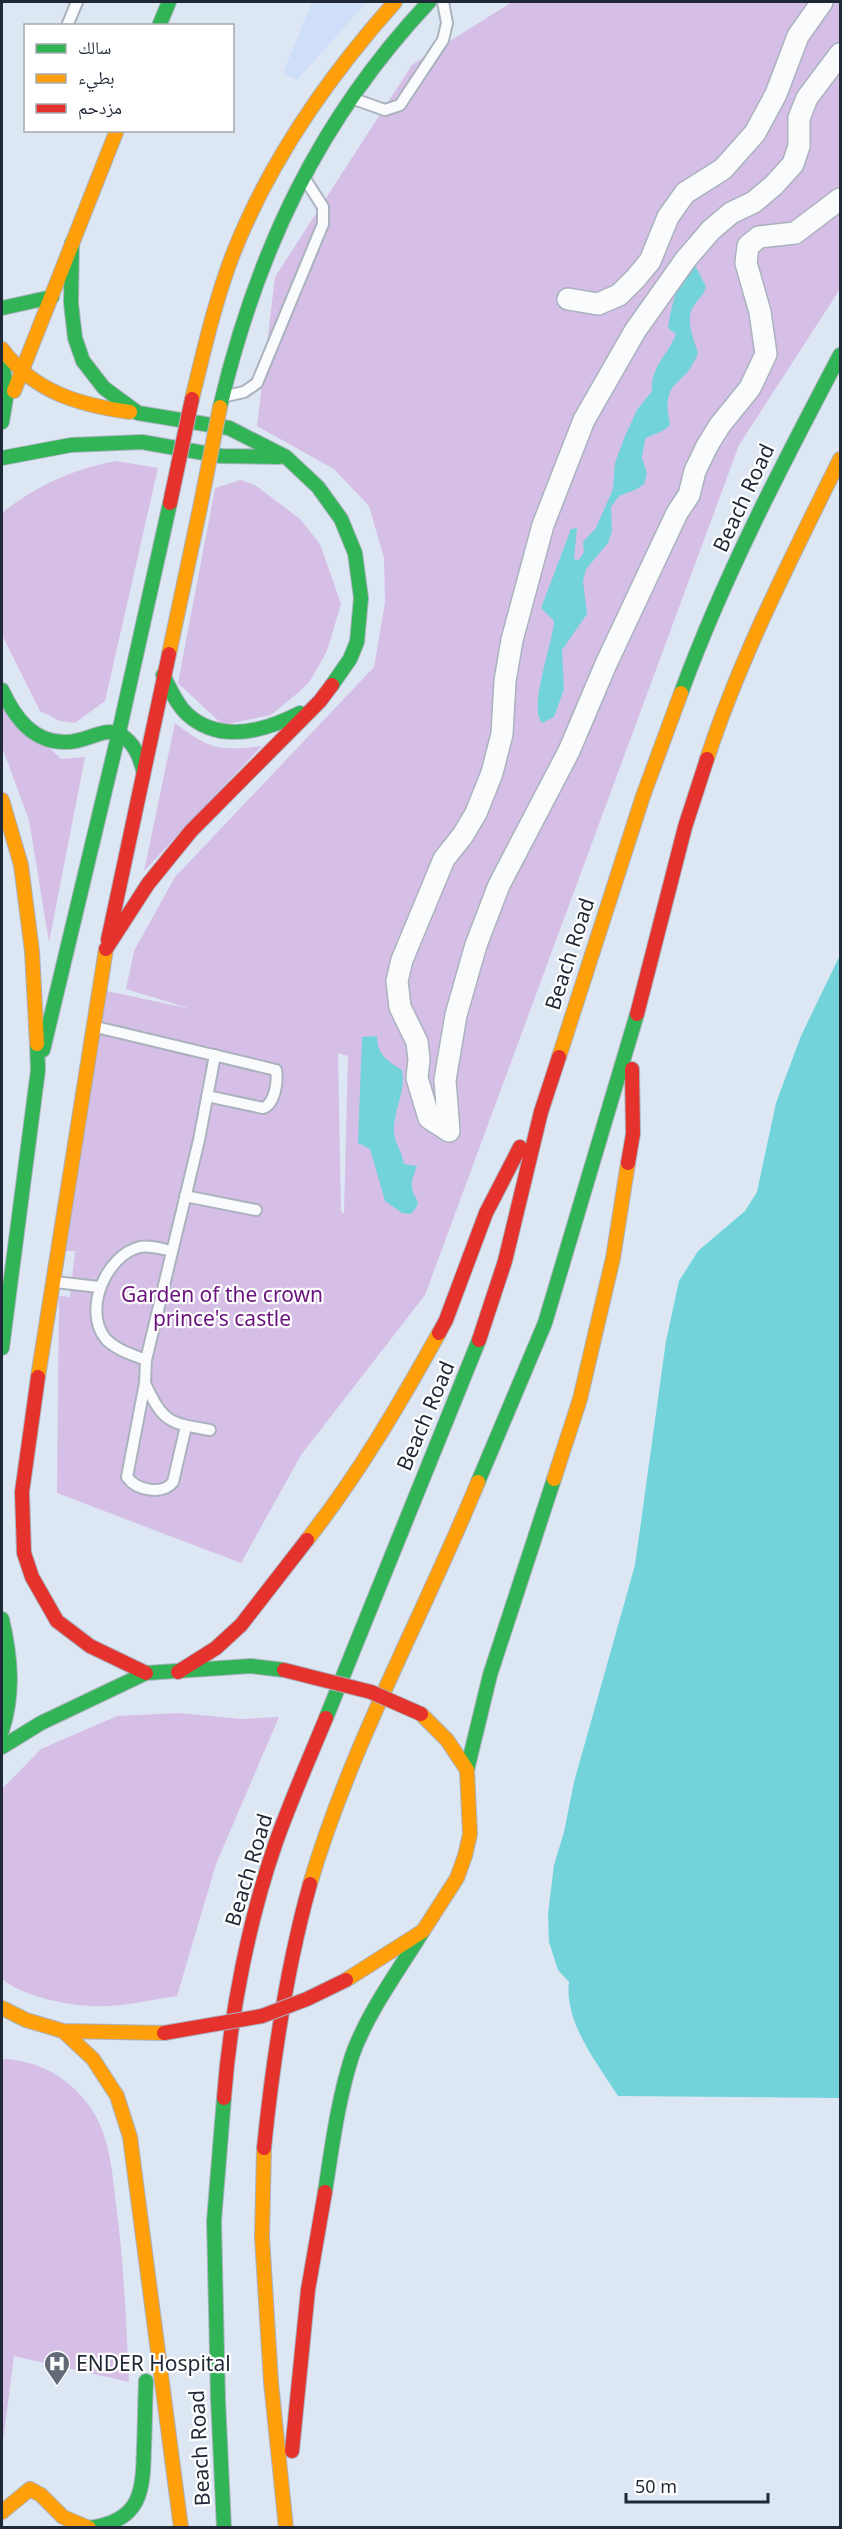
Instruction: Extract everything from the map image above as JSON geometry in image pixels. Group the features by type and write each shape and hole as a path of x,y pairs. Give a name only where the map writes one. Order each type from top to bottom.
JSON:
{"main road":[{"path":"160,24 169,2"},
{"path":"2,1348 38,1070 119,732 210,326 232,255 261,192 326,86 360,39 394,2"},
{"path":"146,1674 90,1646 57,1621 32,1577 24,1553 21,1492 93,1027 107,945 163,675 221,402 239,334 281,223 303,177 351,98 378,60 429,2"},
{"path":"4,416 116,132"},
{"path":"72,243 71,303 75,338 83,361 104,388 138,413"},
{"path":"2,308 52,297"},
{"path":"2,349 22,373 43,388 70,399 108,409 229,428 286,457 318,488 341,519 349,535 358,572 361,607 357,642 350,659 320,701 191,831 148,884 107,945"},
{"name":"Beach Road","path":"225,2528 218,2399 214,2221 225,2082 248,1947 276,1842 412,1503 470,1366 505,1261 541,1112 643,796 700,641 783,464 840,355"},
{"path":"2,361 6,381 4,416"},
{"path":"2,458 71,445 142,442 221,456 286,457"},
{"path":"286,2521 271,2382 262,2237 263,2178 271,2081 288,1972 300,1921 319,1852 352,1766 464,1517 545,1323 632,1035 685,827 723,711 767,608 840,459"},
{"path":"163,675 175,700 189,716 206,726 224,732 258,730 287,720 320,701"},
{"path":"2,690 20,722 41,737 67,742 106,732 119,732 138,752 143,771"},
{"path":"2,800 21,866 30,930 38,1070"},
{"path":"286,2521 308,2290 340,2101 353,2054 379,2001 457,1878 465,1856 470,1834 467,1770 490,1675 579,1399 613,1258 633,1134 632,1035"},
{"path":"178,1672 216,1648 241,1625 328,1514 392,1419 446,1320 486,1213 541,1112"},
{"path":"2,1619 12,1668 10,1702 2,1731"},
{"path":"2,1747 41,1723 146,1674 251,1666 284,1670 354,1685 395,1699 421,1714 447,1740 467,1770"},
{"path":"2,2008 26,2020 63,2031 164,2032 262,2016 307,1999 346,1980 423,1931"},
{"path":"2,2023 26,2020"},
{"path":"63,2031 93,2059 117,2096 126,2127 157,2336 181,2528"},
{"path":"2,2512 30,2489 37,2491 54,2510 67,2520 89,2528 104,2527 118,2521 129,2512 138,2500 143,2486 146,2374 157,2336"}],"street":[{"path":"568,299 598,304 619,295 636,278 650,261 668,217 685,193 723,169 755,133 776,94 798,36 822,2"},
{"path":"840,54 807,98 800,118 799,146 793,164 754,202 731,213 711,230 686,259 635,331 608,374 584,420 547,514 512,640 505,681 502,734 492,773 476,813 463,835 444,859 402,960 397,981 400,1007 417,1042 419,1059 417,1078 429,1118 448,1131 445,1080 456,1015 476,945 499,885 569,751 606,664 677,513 689,495 695,471 703,454 720,425 750,388 766,354 760,312 746,263 748,246 759,237 795,233 840,199"}],"lane":[{"path":"68,24 77,2"},
{"path":"351,98 385,110 400,105 443,40 447,23 443,2"},
{"path":"221,402 244,392 257,382 323,224 323,207 303,177"},
{"path":"93,1027 273,1068 277,1076 272,1102 263,1108 207,1096"},
{"path":"186,1426 173,1482 169,1488 162,1491 132,1483 128,1478 145,1383 146,1360 185,1196 215,1054"},
{"path":"185,1196 256,1210"},
{"path":"146,1360 120,1349 104,1336 98,1316 99,1287 105,1276 129,1252 141,1247 172,1251"},
{"path":"2,1267 14,1248"},
{"path":"52,1281 99,1287"},
{"path":"145,1383 158,1410 165,1417 186,1426 210,1430"}],"shaded area":[{"path":"312,2 367,2 297,80 283,73"}],"green space":[{"name":"Garden of the crown prince's castle","path":"512,2 840,2 840,289 739,445 425,1295 301,1455 241,1563 57,1493 59,1296 70,1297 75,1251 62,1251 107,991 191,1009 126,989 134,951 175,877 374,667 385,603 384,558 369,506 334,469 257,426 275,277 412,65","holes":["338,1053 348,1056 344,1214 341,1211"]},
{"path":"116,461 158,468 105,701 75,723 60,721 40,711 2,635 2,513 55,480 100,464"},
{"path":"241,480 255,485 300,519 320,544 341,604 327,651 310,681 271,715 223,725 178,683 215,488"},
{"path":"2,702 61,759 85,757 49,942 29,820 2,747"},
{"path":"175,723 198,739 216,746 235,748 262,746 144,871"},
{"path":"178,1713 242,1719 279,1717 216,1864 177,1996 95,2006 52,2000 12,1986 2,1979 2,1789 41,1749 117,1716"},
{"path":"2,2059 40,2067 62,2079 82,2096 102,2129 111,2166 119,2226 129,2382 14,2356 2,2449"}],"water":[{"path":"693,261 706,287 693,307 690,318 698,353 687,373 671,390 668,398 670,425 645,439 642,458 647,474 644,484 619,496 611,507 612,531 608,543 586,569 583,581 587,614 562,650 564,689 554,717 542,723 538,715 539,689 554,621 541,608 571,529 577,528 574,559 579,560 584,552 583,542 596,528 613,489 615,463 625,436 637,410 652,391 654,375 676,334 668,328 671,309 680,285"},
{"path":"840,955 840,2098 618,2096 592,2056 577,2027 569,1997 569,1982 558,1970 549,1942 548,1914 554,1865 564,1832 574,1782 635,1565 666,1341 679,1281 698,1251 745,1211 757,1192 776,1103 801,1036"},
{"path":"377,1036 381,1052 402,1070 403,1085 394,1132 404,1164 417,1166 412,1184 418,1203 411,1214 402,1213 385,1201 370,1149 358,1143 362,1037"}],"traffic: fast":[{"path":"160,24 169,2"},
{"path":"220,407 253,294 273,241 297,190 324,140 355,93 390,47 429,2"},
{"path":"72,243 71,303 75,338 83,361 104,388 138,413 229,428 286,457 318,487 341,519 355,553 361,598 357,642 350,659 332,685"},
{"path":"2,308 52,297"},
{"path":"681,693 735,564 840,355"},
{"path":"2,361 7,392 2,422"},
{"path":"2,458 71,445 142,442 221,456 279,457"},
{"path":"43,1050 119,732 170,503"},
{"path":"163,675 183,710 200,723 214,729 243,732 272,725 300,713"},
{"path":"2,690 19,719 35,733 44,738 67,742 108,732 116,733 123,736 133,747 143,770"},
{"path":"478,1482 545,1323 637,1014"},
{"path":"2,1348 38,1070 37,1044"},
{"path":"326,1718 479,1340"},
{"path":"467,1770 490,1675 554,1479"},
{"path":"2,1619 10,1675 10,1689 2,1731"},
{"path":"2,1747 41,1723 146,1673 251,1666 284,1670"},
{"path":"325,2192 339,2106 358,2040 394,1976 423,1931"},
{"path":"224,2098 214,2221 224,2528"},
{"path":"89,2528 120,2519 136,2501 144,2463 146,2381"}],"traffic: slow":[{"path":"192,399 210,326 233,254 264,186 324,90 395,2"},
{"path":"14,391 116,132"},
{"path":"2,349 28,376 59,394 93,405 130,412"},
{"path":"200,508 220,407"},
{"path":"707,759 751,644 840,459"},
{"path":"169,654 200,508"},
{"path":"559,1057 643,796 681,693"},
{"path":"2,800 21,865 32,951 37,1044"},
{"path":"38,1377 106,949"},
{"path":"554,1479 580,1399 613,1258 628,1163"},
{"path":"307,1540 344,1490 377,1439 439,1333"},
{"path":"310,1884 346,1781 478,1482"},
{"path":"346,1980 423,1931 457,1878 465,1856 470,1834 467,1770 447,1740 421,1714"},
{"path":"2,2008 26,2020 63,2031 164,2033"},
{"path":"63,2031 93,2059 117,2096 130,2137 181,2528"},
{"path":"264,2148 262,2237 271,2382 286,2528"},
{"path":"2,2512 30,2489 41,2495 63,2517 89,2528"}],"traffic: jam":[{"path":"170,503 192,399"},
{"path":"108,940 169,654"},
{"path":"106,949 148,884 191,831 320,701 332,685"},
{"path":"637,1014 685,827 707,759"},
{"path":"479,1340 505,1261 541,1112 559,1057"},
{"path":"628,1163 633,1134 632,1069"},
{"path":"439,1333 486,1213 520,1147"},
{"path":"38,1377 22,1492 24,1553 32,1577 57,1621 90,1646 146,1673"},
{"path":"178,1672 216,1648 241,1625 307,1540"},
{"path":"284,1670 371,1692 421,1714"},
{"path":"224,2098 236,2001 257,1903 282,1826 326,1718"},
{"path":"264,2148 281,2015 310,1884"},
{"path":"164,2033 262,2016 307,1999 346,1980"},
{"path":"292,2451 308,2290 325,2192"}],"place":[{"name":"ENDER Hospital","path":"57,2387"}]}
